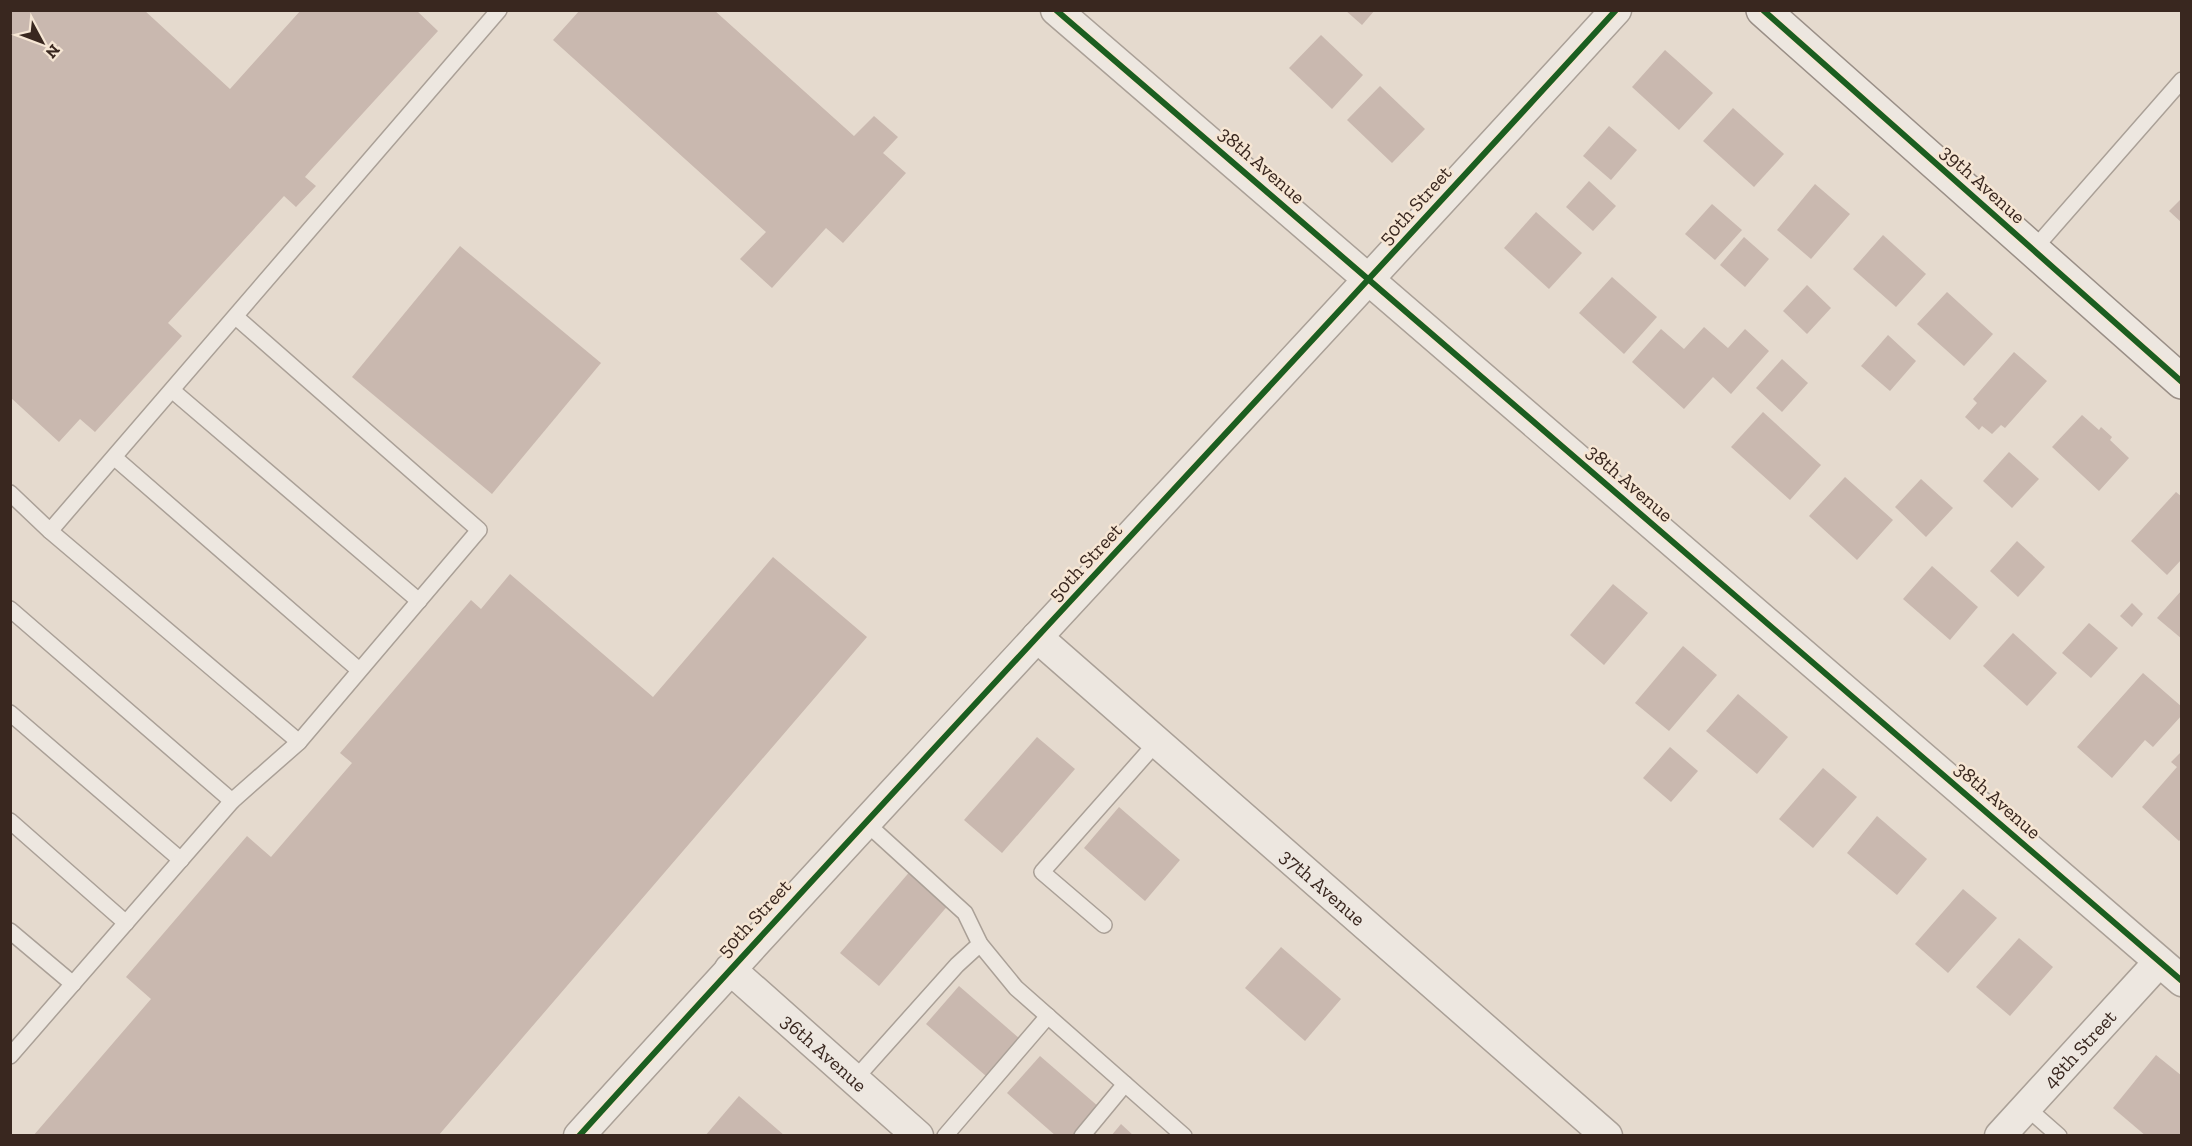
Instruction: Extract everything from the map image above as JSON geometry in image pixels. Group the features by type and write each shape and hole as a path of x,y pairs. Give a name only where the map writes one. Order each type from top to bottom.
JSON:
{"main road":[{"name":"39th Avenue","path":"1763,10 2181,382"}],"street":[{"name":"38th Avenue","path":"1056,10 2170,972"},
{"name":"50th Street","path":"579,1136 730,969 1370,280 1616,10"},
{"name":"37th Avenue","path":"1037,637 1607,1136"},
{"name":"36th Avenue","path":"730,969 918,1136"},
{"name":"48th Street","path":"2000,1136 2026,1107 2170,972"}],"lane":[{"path":"50,531 500,10"},
{"path":"2033,250 2181,80"},
{"path":"10,1056 232,801 299,742 479,530 236,317"},
{"path":"172,391 419,601"},
{"path":"115,458 359,670"},
{"path":"10,492 50,531 299,742"},
{"path":"10,609 232,801"},
{"path":"10,713 180,860"},
{"path":"1104,925 1042,872 1157,742"},
{"path":"10,821 126,923"},
{"path":"866,822 965,913 980,944 1016,988 1184,1136"},
{"path":"10,931 73,984"},
{"path":"855,1079 957,964 980,944"},
{"path":"945,1136 1048,1016"},
{"path":"1082,1136 1125,1084"},
{"path":"2026,1107 2060,1136"}],"building":[{"path":"10,10 144,10 230,89 301,10 416,10 438,31 305,177 316,186 296,207 284,196 168,323 182,336 95,432 80,419 59,442 10,397"},
{"path":"580,10 714,10 854,136 874,116 898,137 883,153 906,173 843,243 826,228 772,288 740,259 766,232 553,40"},
{"path":"1345,10 1375,10 1362,25"},
{"path":"1321,35 1363,75 1332,109 1289,68"},
{"path":"1665,50 1713,93 1679,130 1632,87"},
{"path":"1380,86 1425,129 1392,163 1347,120"},
{"path":"1733,108 1784,154 1754,187 1703,141"},
{"path":"1609,126 1637,150 1611,180 1583,156"},
{"path":"1589,181 1616,206 1593,231 1566,207"},
{"path":"1815,184 1850,214 1811,259 1777,230"},
{"path":"2182,198 2182,223 2169,211"},
{"path":"1712,204 1742,230 1715,260 1685,234"},
{"path":"1536,212 1582,253 1549,289 1504,248"},
{"path":"1883,235 1926,274 1896,307 1853,269"},
{"path":"1744,237 1769,259 1745,287 1720,265"},
{"path":"460,246 601,363 492,494 352,377"},
{"path":"1612,277 1657,317 1624,354 1579,313"},
{"path":"1807,285 1831,308 1807,334 1783,311"},
{"path":"1947,292 1993,334 1964,366 1917,324"},
{"path":"1704,327 1728,348 1745,329 1769,351 1731,394 1713,377 1684,409 1632,362 1661,329 1684,349"},
{"path":"1888,335 1916,361 1890,391 1861,366"},
{"path":"2014,352 2047,381 2005,428 2001,425 1992,434 1982,426 1979,430 1965,417 1977,403 1973,399"},
{"path":"1782,359 1808,383 1782,412 1756,388"},
{"path":"1763,412 1821,465 1790,500 1731,447"},
{"path":"2082,415 2099,430 2101,427 2112,437 2110,440 2129,458 2099,491 2052,447"},
{"path":"2009,452 2039,479 2012,508 1983,481"},
{"path":"1845,477 1893,520 1857,560 1809,516"},
{"path":"1921,479 1953,508 1926,537 1895,507"},
{"path":"2176,492 2182,497 2182,559 2167,575 2131,541"},
{"path":"2017,541 2045,567 2018,597 1990,571"},
{"path":"773,557 867,637 438,1136 33,1136 151,999 126,977 247,836 271,857 352,763 340,753 471,600 481,609 510,574 653,697"},
{"path":"1932,566 1978,607 1950,640 1903,599"},
{"path":"1613,584 1648,613 1604,665 1570,635"},
{"path":"2182,590 2182,639 2157,618"},
{"path":"2132,603 2143,614 2132,627 2120,616"},
{"path":"2089,623 2118,648 2091,678 2062,653"},
{"path":"2013,633 2057,673 2027,706 1983,666"},
{"path":"1683,646 1717,675 1669,731 1635,703"},
{"path":"2143,673 2182,707 2182,715 2153,747 2145,740 2112,778 2077,747"},
{"path":"1738,694 1788,737 1757,774 1706,731"},
{"path":"1037,737 1075,769 1002,853 964,820"},
{"path":"1670,747 1698,771 1671,802 1643,778"},
{"path":"2182,751 2182,838 2179,841 2142,807 2177,767 2171,762"},
{"path":"1823,768 1857,797 1813,848 1779,819"},
{"path":"1119,807 1180,860 1145,901 1084,848"},
{"path":"1877,816 1927,859 1897,895 1847,853"},
{"path":"912,869 950,903 879,986 840,953"},
{"path":"1963,889 1997,918 1948,973 1915,944"},
{"path":"2019,938 2053,967 2010,1016 1976,987"},
{"path":"1281,947 1341,999 1305,1041 1245,988"},
{"path":"959,986 1019,1038 986,1076 926,1024"},
{"path":"2156,1055 2182,1076 2182,1136 2146,1136 2113,1108"},
{"path":"1040,1056 1099,1107 1075,1136 1056,1136 1007,1093"},
{"path":"739,1096 785,1136 705,1136"},
{"path":"1121,1124 1134,1136 1111,1136"}],"cycle path":[{"path":"1056,10 2182,981"},
{"path":"579,1136 1616,10"},
{"path":"1763,10 2182,382"}]}
